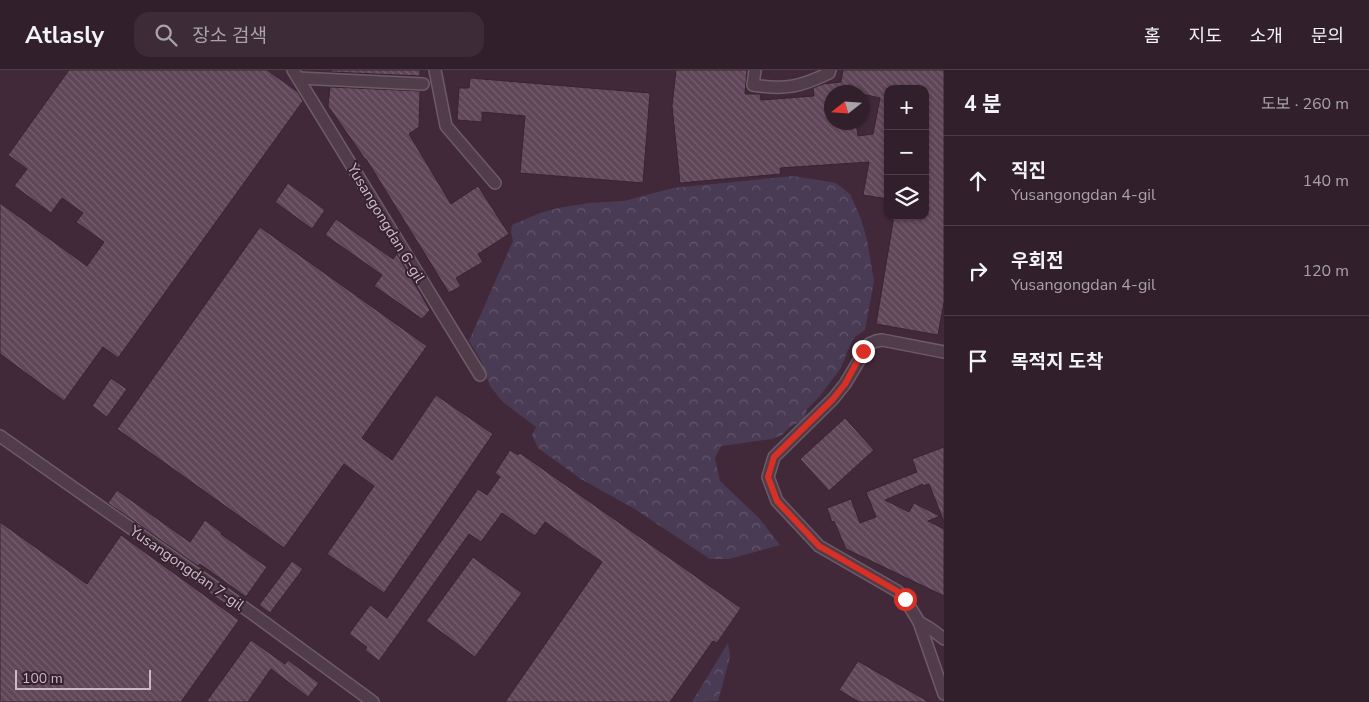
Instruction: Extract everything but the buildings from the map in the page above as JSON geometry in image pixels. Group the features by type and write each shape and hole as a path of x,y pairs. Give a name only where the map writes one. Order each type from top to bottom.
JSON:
{"street":[{"path":"435,70 446,126 495,183"},
{"path":"755,70 753,85 774,88 806,84 829,73 830,70"},
{"path":"295,74 423,84"},
{"name":"Yusangongdan 6-gil","path":"295,74 480,376"},
{"path":"944,352 882,340 876,340 869,344 845,384 833,399 774,457 768,477 777,501 819,546 897,591 905,599 919,622 944,694"},
{"name":"Yusangongdan 7-gil","path":"0,436 253,614 373,702"},
{"path":"919,622 944,639"}],"green space":[{"path":"793,176 836,183 850,194 861,219 867,240 874,281 865,330 855,337 841,368 819,397 807,409 805,419 790,427 782,435 772,439 721,446 715,458 720,481 759,518 780,545 729,559 710,559 633,508 581,479 538,448 532,435 536,427 503,402 490,386 480,359 469,341 513,241 512,225 540,213 558,208 589,203 624,201 673,188"},
{"path":"728,643 730,657 718,701 692,702"}],"route":[{"path":"863,351 845,384 833,399 774,457 770,464 768,477 777,501 819,546 897,591 905,599"}]}
